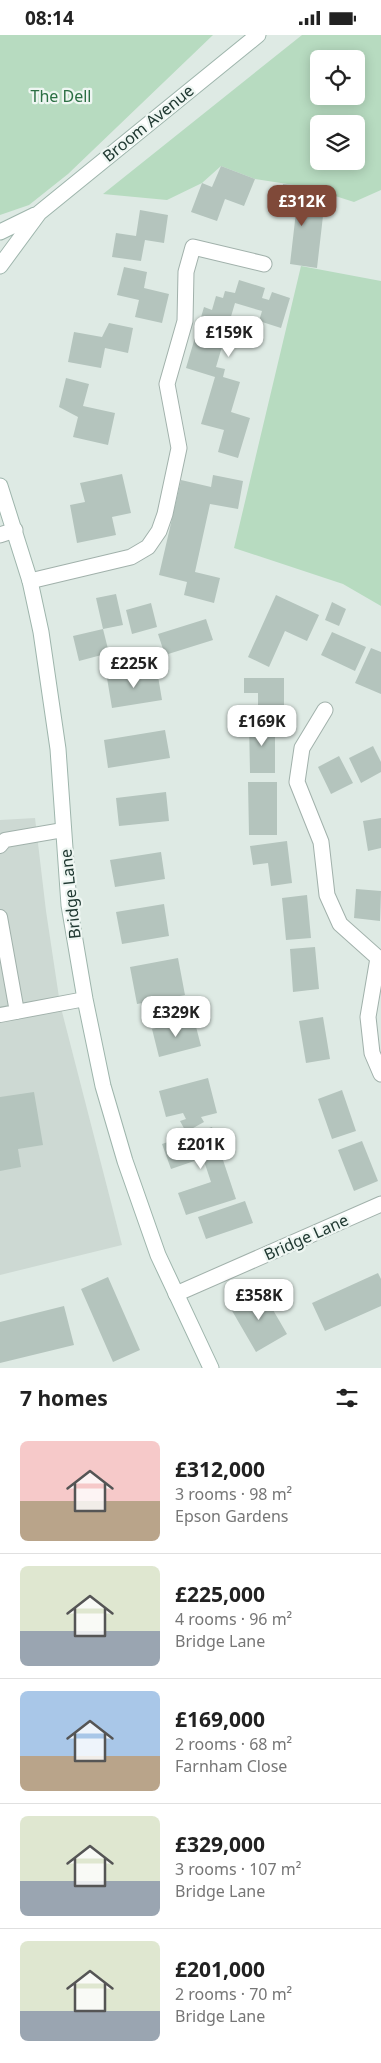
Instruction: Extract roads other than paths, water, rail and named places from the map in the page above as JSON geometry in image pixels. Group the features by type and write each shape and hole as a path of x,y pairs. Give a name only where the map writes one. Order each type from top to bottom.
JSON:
{"street":[{"name":"Broom Avenue","path":"0,232 39,213 258,35"},
{"name":"Broom Avenue","path":"0,266 39,213"},
{"path":"30,581 131,557 140,553 154,540 165,513 179,448 167,384 185,321 186,271 193,247 264,264"},
{"name":"Bridge Lane","path":"0,486 30,581 41,632 57,739 69,905 85,999 103,1086 125,1161 158,1255 211,1368"},
{"path":"0,535 15,530"},
{"path":"325,709 302,747 297,782 321,842 327,895 340,925 380,958 368,1017 372,1053 381,1074"},
{"name":"Bridge Lane","path":"176,1294 381,1204"}],"lane":[{"path":"0,846 5,840 63,830"},
{"path":"0,917 17,1012"},
{"path":"0,1015 85,999"}],"park label":[{"name":"The Dell","path":"61,96"}]}
